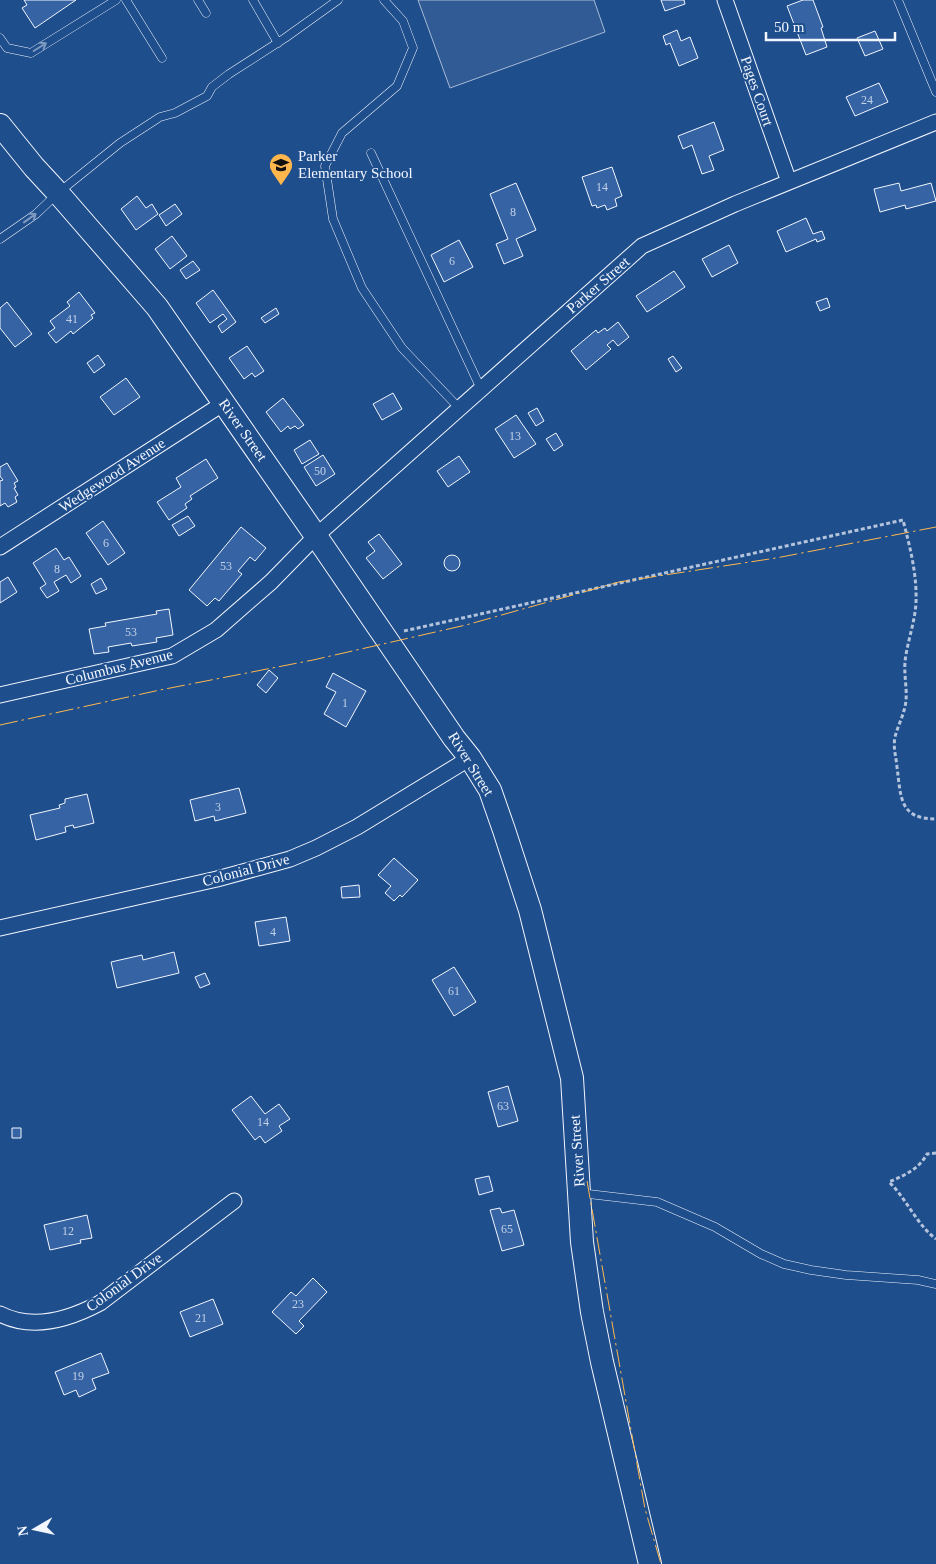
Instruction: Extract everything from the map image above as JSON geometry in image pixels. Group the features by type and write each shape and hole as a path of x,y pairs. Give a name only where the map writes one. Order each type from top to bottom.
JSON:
{"main road":[{"name":"River Street","path":"0,124 34,167 157,307 385,635 454,738 470,758 490,790 530,910 572,1078 582,1242 596,1329 650,1564"}],"street":[{"name":"Pages Court","path":"724,0 789,182"},
{"name":"Parker Street","path":"316,536 642,246 735,204 936,122"},
{"name":"Wedgewood Avenue","path":"0,548 224,403"},
{"name":"Columbus Avenue","path":"0,695 172,656 216,630 271,582 316,536"},
{"name":"Colonial Drive","path":"0,928 217,879 290,858 316,848 357,827 470,758"},
{"name":"Colonial Drive","path":"0,1314 34,1323 78,1314 100,1303 234,1201"}],"lane":[{"path":"98,0 103,8"},
{"path":"0,38 7,48 31,53 116,0"},
{"path":"126,0 162,58"},
{"path":"198,0 206,13"},
{"path":"253,0 278,43"},
{"path":"0,239 36,214 58,193 120,143 160,117 175,113 207,96 212,87 228,74 278,43 338,0"},
{"path":"384,0 403,21 413,48 397,86 342,133 325,166 334,219 362,288 402,348 459,408"},
{"path":"898,0 936,92"},
{"path":"371,153 480,389"},
{"path":"579,1192 657,1202 716,1228 761,1254 784,1264 837,1274 918,1280 936,1284"}],"path":[{"path":"385,635 903,520 913,559 916,600 915,617 906,661 906,700 895,735 894,747 901,797 906,809 914,816 936,819"},
{"path":"936,1153 927,1154 921,1164 903,1176 889,1182 895,1187 924,1227 936,1239"}],"shaded area":[{"path":"418,0 594,0 605,32 450,88"}],"building":[{"path":"24,0 76,0 35,28 22,8 27,5"},
{"path":"661,0 684,0 685,4 665,11"},
{"path":"803,0 813,0 823,27 821,28 827,47 806,55 787,6"},
{"path":"677,30 681,41 690,37 698,58 679,66 670,43 666,45 663,36"},
{"path":"875,31 883,49 865,56 857,38"},
{"path":"879,83 888,102 855,116 846,97"},
{"path":"714,122 724,150 709,156 714,170 702,174 692,145 683,149 678,136"},
{"path":"612,167 622,196 615,199 617,206 607,210 605,205 597,208 596,205 592,206 582,177"},
{"path":"516,183 536,230 516,239 523,256 504,264 496,244 508,239 490,194"},
{"path":"899,183 901,191 931,183 936,201 906,209 905,205 880,212 874,189"},
{"path":"137,196 146,208 152,204 158,214 136,230 121,209"},
{"path":"175,204 182,214 166,226 159,215"},
{"path":"806,218 813,234 822,231 825,239 817,242 816,239 786,252 777,231"},
{"path":"172,236 187,256 170,269 155,249"},
{"path":"459,240 473,267 444,282 431,255"},
{"path":"729,245 738,263 712,277 702,259"},
{"path":"193,261 200,270 186,279 180,270"},
{"path":"674,271 685,287 647,312 636,296"},
{"path":"213,290 236,322 222,333 218,326 227,319 223,314 210,323 196,303"},
{"path":"79,292 95,313 91,315 93,318 73,334 71,331 56,343 48,333 55,328 50,321 70,306 67,302"},
{"path":"827,298 830,307 820,311 816,302"},
{"path":"7,302 32,334 15,347 0,328 0,308"},
{"path":"276,308 279,314 265,323 261,318"},
{"path":"618,322 629,337 618,346 613,340 607,345 611,349 586,370 571,351 596,330 598,333 605,328 607,331"},
{"path":"247,346 264,371 255,377 252,373 244,379 229,358"},
{"path":"98,355 105,365 94,373 87,363"},
{"path":"673,356 682,368 676,372 668,359"},
{"path":"126,378 140,397 114,415 100,397"},
{"path":"393,393 402,409 382,420 373,404"},
{"path":"283,398 304,425 298,429 295,426 290,429 288,426 281,432 266,412"},
{"path":"537,408 544,421 536,426 528,413"},
{"path":"516,415 536,444 514,458 495,429"},
{"path":"556,433 563,445 554,451 546,439"},
{"path":"310,440 319,454 302,464 294,450"},
{"path":"323,455 335,474 316,486 304,467"},
{"path":"459,456 470,472 448,487 437,471"},
{"path":"206,459 218,478 190,496 192,499 185,504 187,508 169,520 157,502 181,487 176,478"},
{"path":"7,463 18,481 14,483 16,487 14,488 18,495 15,497 17,502 8,507 5,503 0,506 0,481 3,480 0,476 0,467"},
{"path":"188,516 195,526 179,536 172,525"},
{"path":"103,521 125,553 108,565 86,533"},
{"path":"241,527 266,548 255,561 250,557 238,571 242,574 219,601 215,598 207,606 189,590"},
{"path":"379,534 402,564 383,579 366,558 375,551 368,542"},
{"path":"56,548 64,560 69,557 81,576 71,583 66,575 54,582 59,591 47,598 40,588 46,584 33,563"},
{"path":"452,555 460,563 452,571 444,563"},
{"path":"8,577 17,592 0,603 0,582"},
{"path":"101,578 107,589 96,594 91,584"},
{"path":"169,609 173,635 156,638 157,642 132,646 131,643 108,647 109,652 94,654 89,629 106,626 105,623 157,614 156,611"},
{"path":"269,670 278,678 266,693 257,685"},
{"path":"333,673 366,691 346,727 324,714 336,692 326,687"},
{"path":"239,788 246,813 215,821 214,816 195,821 190,800"},
{"path":"87,794 94,823 74,828 73,825 65,827 66,832 36,840 30,815 60,808 59,805 65,803 65,799"},
{"path":"394,858 418,880 402,897 400,895 394,901 385,893 391,886 378,875"},
{"path":"359,885 360,897 342,898 341,887"},
{"path":"286,917 290,941 259,946 255,922"},
{"path":"174,952 179,973 117,988 111,962 142,955 143,960"},
{"path":"454,967 476,1002 454,1016 432,980"},
{"path":"205,973 210,984 200,988 195,977"},
{"path":"508,1086 518,1121 498,1127 488,1092"},
{"path":"251,1096 265,1114 279,1104 290,1119 279,1126 282,1131 265,1143 260,1136 255,1140 232,1110"},
{"path":"12,1128 21,1128 21,1138 12,1138"},
{"path":"489,1176 493,1191 479,1195 475,1179"},
{"path":"500,1208 502,1213 514,1210 524,1245 502,1251 490,1210"},
{"path":"87,1215 92,1238 80,1240 81,1243 50,1250 44,1225"},
{"path":"313,1278 327,1292 299,1321 304,1326 296,1334 272,1312 291,1292 296,1296"},
{"path":"213,1299 223,1324 190,1337 180,1312"},
{"path":"101,1353 109,1373 92,1379 96,1389 79,1397 76,1390 64,1395 55,1372"}],"power":[{"path":"0,725 160,690 313,660 466,625 619,582 776,558 936,527"},
{"path":"587,1181 645,1509 661,1564"}],"place":[{"name":"Parker Elementary School","path":"281,186"}]}
